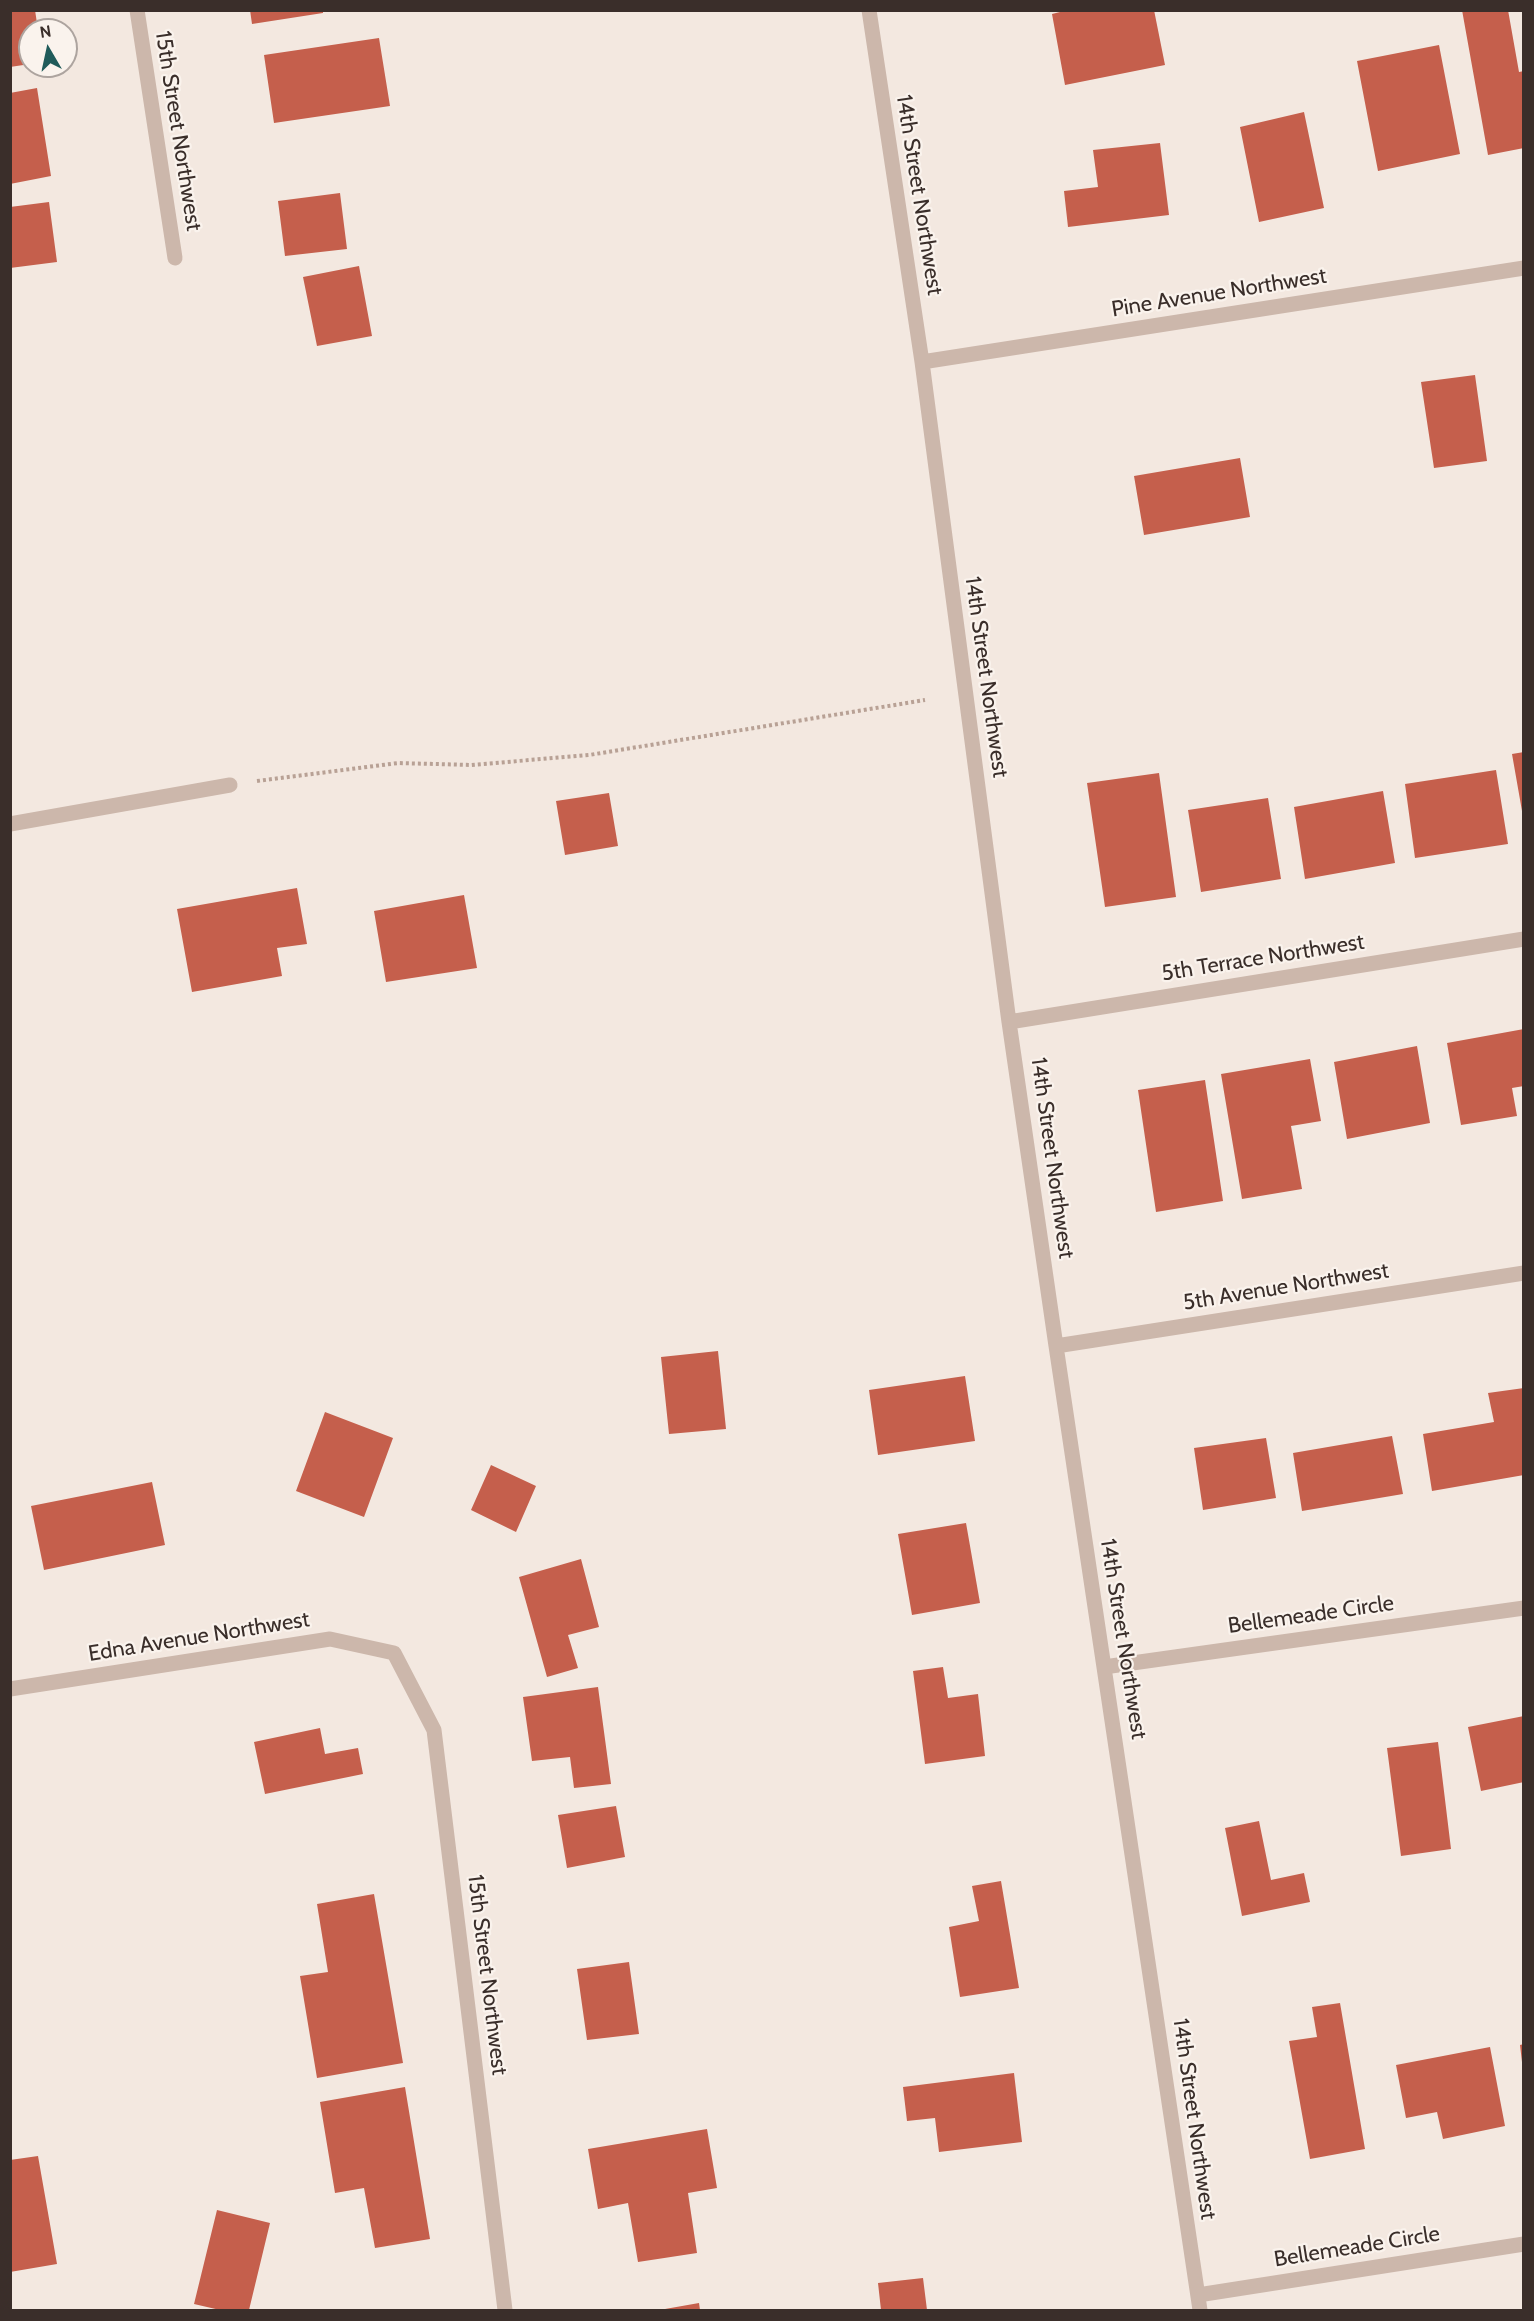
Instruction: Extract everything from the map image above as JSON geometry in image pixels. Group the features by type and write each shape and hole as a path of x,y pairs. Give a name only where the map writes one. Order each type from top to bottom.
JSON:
{"street":[{"name":"15th Street Northwest","path":"137,10 175,258"},
{"name":"14th Street Northwest","path":"869,10 922,362 1010,1022 1056,1346 1200,2310"},
{"name":"Pine Avenue Northwest","path":"922,362 1524,268"},
{"path":"10,825 230,785"},
{"name":"5th Terrace Northwest","path":"1010,1022 1524,939"},
{"name":"5th Avenue Northwest","path":"1056,1346 1524,1273"},
{"name":"Bellemeade Circle","path":"1104,1666 1524,1608"},
{"name":"Edna Avenue Northwest","path":"10,1689 330,1639 394,1653"},
{"name":"15th Street Northwest","path":"394,1653 434,1730 506,2310"},
{"name":"Bellemeade Circle","path":"1198,2295 1524,2244"}],"path":[{"path":"230,785 398,763 471,765 589,755 925,700"}],"building":[{"path":"10,10 35,10 36,18 18,18 18,66 10,67"},
{"path":"250,10 323,10 323,13 252,24"},
{"path":"1068,10 1154,10 1165,65 1065,85 1052,14"},
{"path":"1462,10 1508,10 1519,72 1524,71 1524,148 1488,155"},
{"path":"379,38 390,106 274,123 264,55"},
{"path":"1439,45 1460,154 1378,171 1357,61"},
{"path":"37,88 51,176 10,184 10,93"},
{"path":"1304,112 1324,208 1259,222 1240,127"},
{"path":"1160,143 1169,215 1068,227 1064,191 1098,187 1093,150"},
{"path":"340,193 347,249 285,256 278,201"},
{"path":"49,202 57,262 10,268 10,207"},
{"path":"359,266 372,336 317,346 303,277"},
{"path":"1475,375 1487,461 1434,468 1421,382"},
{"path":"1240,458 1250,517 1144,535 1134,476"},
{"path":"1524,752 1524,811 1522,811 1512,754"},
{"path":"1496,770 1508,844 1415,858 1405,784"},
{"path":"1159,773 1176,897 1105,907 1087,783"},
{"path":"1383,791 1395,863 1305,879 1294,807"},
{"path":"609,793 618,846 565,855 556,801"},
{"path":"1268,798 1281,879 1201,892 1188,810"},
{"path":"297,888 307,944 277,948 282,976 192,992 177,909"},
{"path":"464,895 477,968 386,982 374,911"},
{"path":"1524,1029 1524,1086 1512,1088 1517,1116 1461,1125 1447,1043"},
{"path":"1417,1046 1430,1123 1347,1139 1334,1062"},
{"path":"1310,1059 1321,1121 1291,1126 1302,1189 1242,1199 1221,1074"},
{"path":"1205,1080 1223,1201 1156,1212 1138,1090"},
{"path":"718,1351 726,1429 669,1434 661,1357"},
{"path":"965,1376 975,1441 878,1455 869,1390"},
{"path":"1524,1388 1524,1475 1432,1491 1423,1434 1494,1422 1488,1393"},
{"path":"325,1412 393,1438 364,1517 296,1491"},
{"path":"1392,1436 1403,1494 1302,1511 1293,1453"},
{"path":"1266,1438 1276,1498 1203,1510 1194,1448"},
{"path":"491,1465 536,1486 516,1532 471,1510"},
{"path":"152,1482 165,1545 44,1570 31,1506"},
{"path":"966,1523 980,1603 912,1615 898,1534"},
{"path":"581,1559 599,1627 568,1635 578,1668 547,1677 519,1577"},
{"path":"943,1667 948,1698 978,1694 985,1756 925,1764 913,1671"},
{"path":"598,1687 611,1784 574,1788 570,1757 532,1761 523,1697"},
{"path":"1524,1716 1524,1782 1481,1791 1468,1727"},
{"path":"320,1728 325,1754 358,1748 363,1774 265,1794 254,1742"},
{"path":"1438,1742 1451,1849 1401,1856 1387,1748"},
{"path":"616,1806 625,1857 567,1868 558,1815"},
{"path":"1259,1821 1271,1880 1304,1873 1310,1902 1242,1916 1225,1828"},
{"path":"1001,1881 1019,1988 960,1997 949,1927 979,1921 972,1886"},
{"path":"374,1894 403,2063 317,2078 300,1976 328,1972 317,1904"},
{"path":"629,1962 639,2034 587,2040 577,1969"},
{"path":"1340,2003 1365,2149 1310,2159 1289,2041 1317,2037 1312,2007"},
{"path":"1524,2044 1524,2062 1522,2062 1520,2045"},
{"path":"1490,2047 1505,2126 1443,2139 1437,2112 1406,2118 1396,2065"},
{"path":"1014,2073 1022,2142 939,2152 935,2118 907,2121 903,2087"},
{"path":"405,2087 430,2239 375,2248 364,2188 335,2193 320,2102"},
{"path":"707,2129 717,2188 688,2193 697,2253 638,2262 628,2203 598,2209 588,2149"},
{"path":"38,2156 57,2264 10,2272 10,2160"},
{"path":"217,2210 270,2223 249,2310 220,2310 194,2304"},
{"path":"923,2278 927,2310 881,2310 878,2283"},
{"path":"699,2303 700,2310 665,2310 665,2309"}]}
